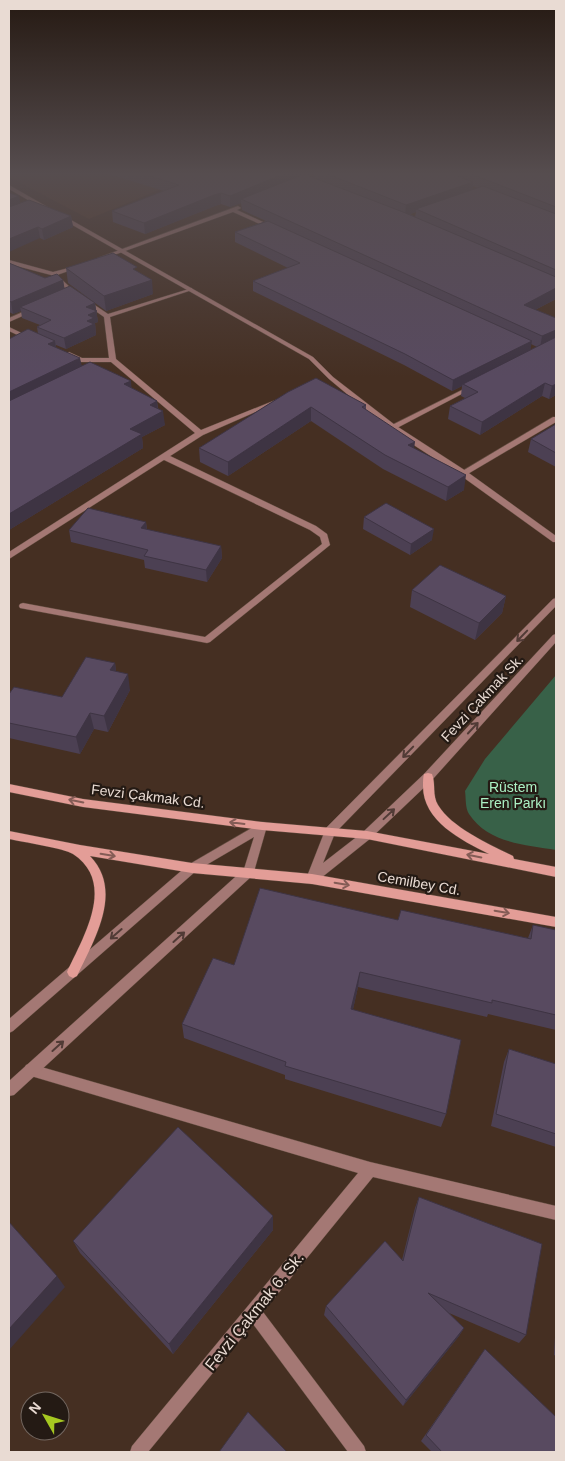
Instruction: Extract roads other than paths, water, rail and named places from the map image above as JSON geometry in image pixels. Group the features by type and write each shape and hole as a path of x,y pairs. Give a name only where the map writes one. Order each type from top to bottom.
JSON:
{"main road":[{"path":"428,776 429,798 442,818 474,840 518,864"},
{"name":"Fevzi Çakmak Cd.","path":"9,788 83,803 262,826 330,831"},
{"path":"330,831 367,835 556,872"},
{"path":"9,835 76,850 192,868 249,872"},
{"path":"73,972 97,916 101,890 96,872 76,850"},
{"name":"Cemilbey Cd.","path":"249,872 312,879 556,922"}],"street":[{"path":"104,240 310,358 331,378 392,427 463,473 556,540"},
{"path":"97,260 152,240"},
{"path":"9,262 53,274 72,292 107,316 113,360"},
{"path":"53,274 88,262"},
{"path":"107,316 190,290"},
{"path":"63,296 72,292"},
{"path":"9,320 45,304"},
{"path":"9,329 26,340 38,342"},
{"path":"64,352 81,360 113,360 200,433"},
{"path":"95,369 113,360"},
{"path":"322,382 331,378"},
{"path":"392,427 478,383"},
{"path":"9,556 200,433 287,396"},
{"path":"463,473 556,419"},
{"path":"24,606 207,640 326,545 324,536 313,528 165,457"},
{"path":"312,879 330,831 556,601"},
{"name":"Fevzi Çakmak Sk.","path":"312,879 367,835 428,776 556,638"},
{"path":"9,1027 192,868 262,826"},
{"path":"9,1090 249,872 262,826"},
{"path":"31,1070 370,1169 556,1213"},
{"name":"Fevzi Çakmak 6. Sk.","path":"138,1452 370,1169"},
{"path":"253,1312 358,1452"}],"park label":[{"name":"Rüstem Eren Parkı","path":"513,796"}]}
